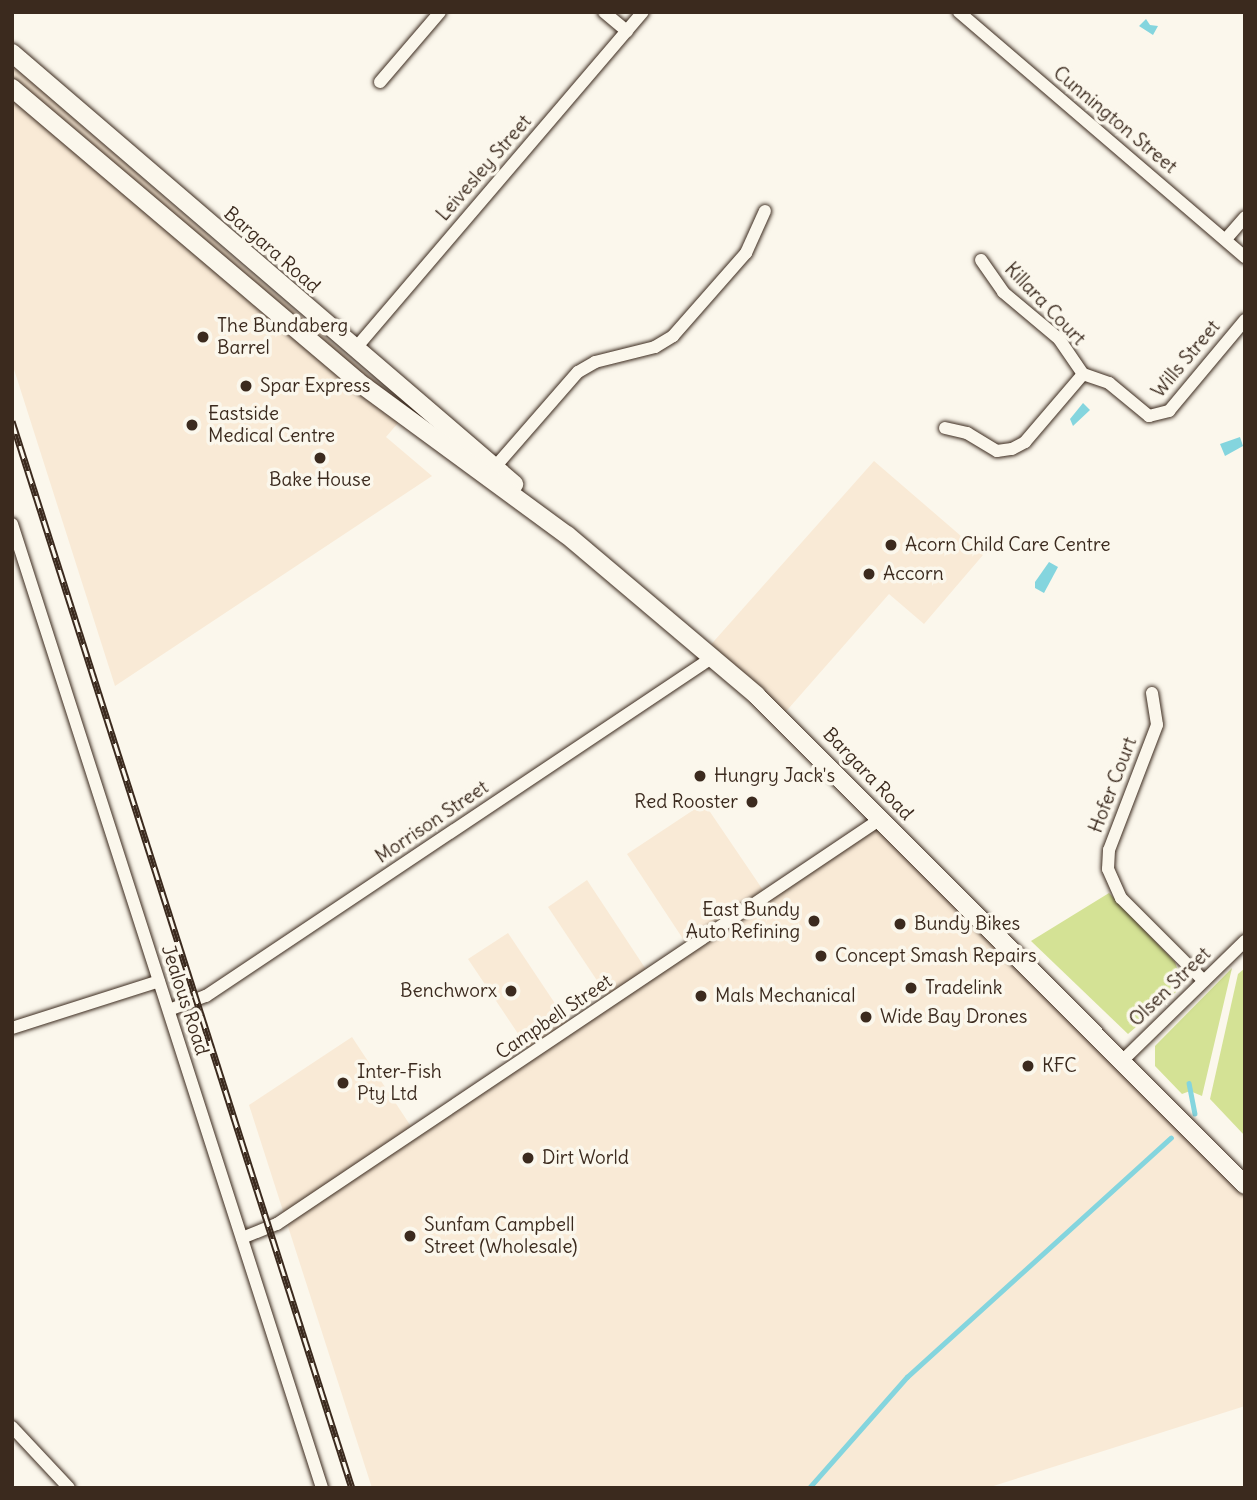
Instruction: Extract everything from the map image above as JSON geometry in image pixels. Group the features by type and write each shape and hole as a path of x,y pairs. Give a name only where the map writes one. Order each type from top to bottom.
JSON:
{"main road":[{"name":"Bargara Road","path":"12,53 355,349 491,471 791,726 1245,1185"},
{"name":"Bargara Road","path":"12,88 340,366 491,471"},
{"path":"340,366 355,349"}],"street":[{"path":"380,82 440,12"},
{"path":"604,12 627,31"},
{"name":"Leivesley Street","path":"355,349 643,12"},
{"name":"Cunnington Street","path":"959,12 1245,257"},
{"path":"491,471 578,372 595,362 655,347 673,336 746,253 765,211"},
{"path":"1226,239 1245,218"},
{"name":"Killara Court","path":"981,260 1003,292 1059,339 1083,374"},
{"name":"Wills Street","path":"1083,374 1109,383 1145,413 1159,417 1169,411 1245,320"},
{"path":"945,428 967,433 997,451 1012,449 1025,442 1083,374"},
{"name":"Jealous Road","path":"12,524 322,1488"},
{"name":"Morrison Street","path":"169,1010 206,996 713,657"},
{"name":"Hofer Court","path":"1152,693 1157,725 1109,850 1108,869 1121,898 1204,981"},
{"name":"Campbell Street","path":"242,1238 269,1228 303,1207 882,818"},
{"name":"Olsen Street","path":"1122,1061 1245,941"},
{"path":"12,1028 159,981"},
{"path":"12,1427 69,1488"}],"shaded area":[{"path":"12,65 409,410 386,437 432,476 115,686 12,363"},
{"name":"Accorn","path":"874,461 983,555 924,624 889,594 782,716 707,649"},
{"path":"704,803 767,896 882,816 1245,1189 1245,1406 987,1488 372,1488 249,1105 352,1037 414,1131 531,1053 468,959 508,933 570,1026 610,1000 548,907 587,880 649,974 689,948 627,854"}],"green space":[{"path":"1109,893 1175,962 1180,977 1176,992 1128,1034 1031,941"},
{"path":"1232,968 1202,1096 1190,1091 1182,1094 1155,1066 1155,1046"},
{"path":"1245,968 1245,1136 1210,1099 1238,974"}],"water":[{"path":"1146,19 1150,25 1158,26 1153,35 1139,26"},
{"path":"1083,403 1090,410 1073,426 1070,419"},
{"path":"1240,437 1243,446 1225,456 1220,444"},
{"path":"1049,562 1058,567 1044,593 1035,588 1035,582"}],"waterway":[{"path":"1189,1083 1195,1113"},
{"path":"809,1488 907,1377 1171,1138"}],"railway":[{"path":"12,421 352,1488"}],"place":[{"name":"The Bundaberg Barrel","path":"203,337"},
{"name":"Spar Express","path":"246,386"},
{"name":"Eastside Medical Centre","path":"192,425"},
{"name":"Bake House","path":"320,458"},
{"name":"Acorn Child Care Centre","path":"891,545"},
{"name":"Accorn","path":"869,574"},
{"name":"Hungry Jack's","path":"700,776"},
{"name":"Red Rooster","path":"752,802"},
{"name":"East Bundy Auto Refining","path":"814,921"},
{"name":"Bundy Bikes","path":"900,924"},
{"name":"Concept Smash Repairs","path":"821,956"},
{"name":"Tradelink","path":"911,988"},
{"name":"Benchworx","path":"511,991"},
{"name":"Mals Mechanical","path":"701,996"},
{"name":"Wide Bay Drones","path":"866,1017"},
{"name":"KFC","path":"1028,1066"},
{"name":"Inter-Fish Pty Ltd","path":"343,1083"},
{"name":"Dirt World","path":"528,1158"},
{"name":"Sunfam Campbell Street (Wholesale)","path":"410,1236"}]}
